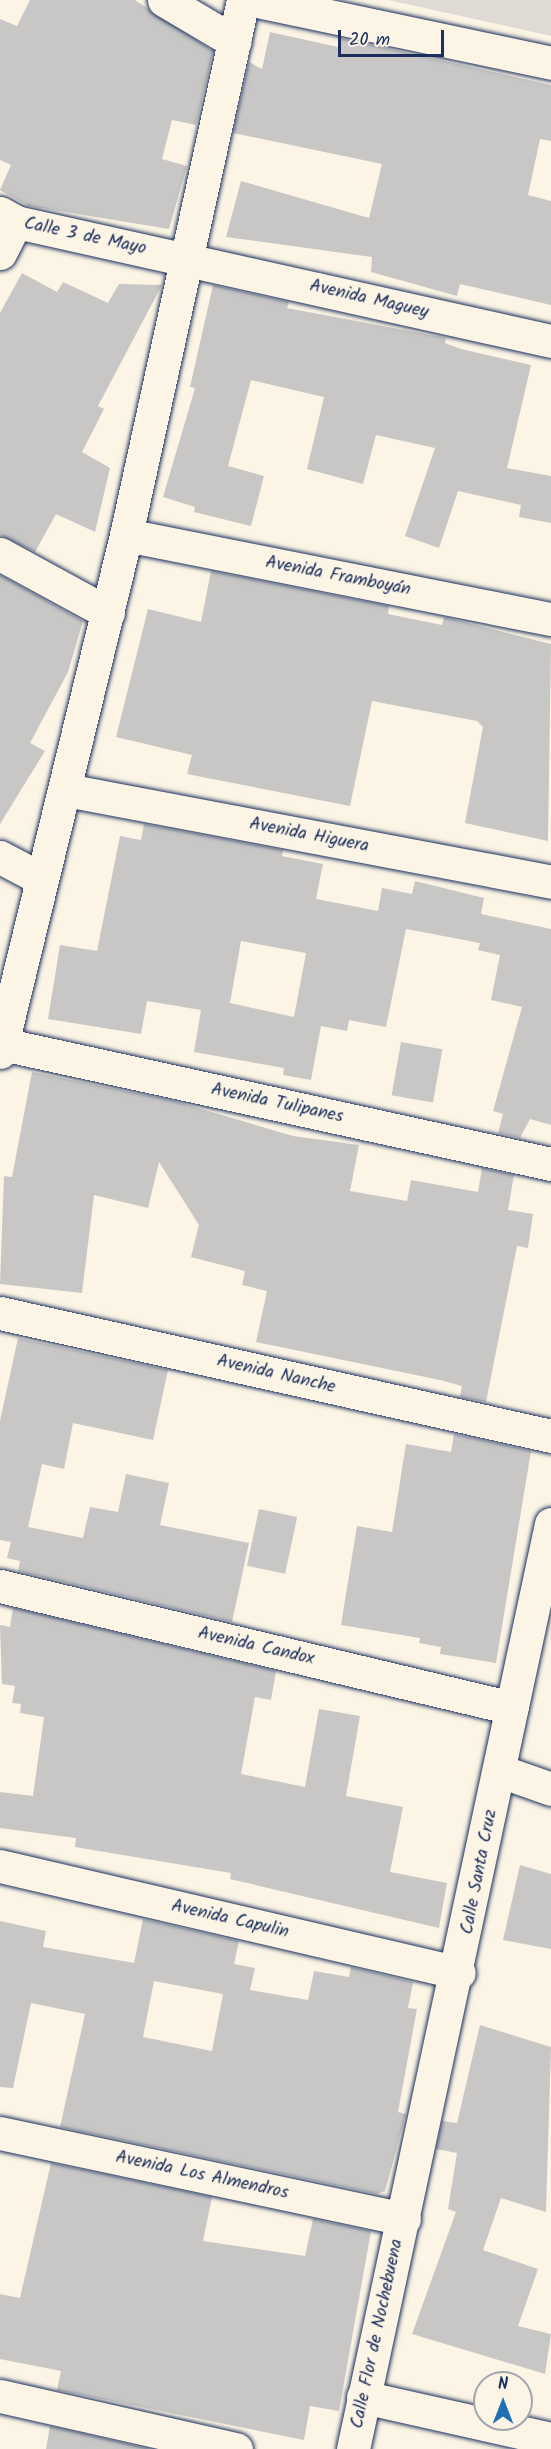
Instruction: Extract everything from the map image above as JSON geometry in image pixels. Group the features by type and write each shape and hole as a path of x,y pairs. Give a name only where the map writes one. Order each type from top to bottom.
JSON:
{"street":[{"path":"164,0 235,42"},
{"path":"1,1048 108,613 243,0"},
{"path":"253,0 551,63"},
{"name":"Calle 3 de Mayo","path":"0,253 8,217 187,260"},
{"name":"Avenida Maguey","path":"187,260 551,340"},
{"name":"Avenida Framboyán","path":"126,534 551,619"},
{"path":"0,554 108,613"},
{"name":"Avenida Higuera","path":"66,790 551,882"},
{"path":"0,857 42,879"},
{"name":"Avenida Tulipanes","path":"1,1048 551,1164"},
{"name":"Avenida Nanche","path":"0,1313 551,1436"},
{"name":"Calle Santa Cruz","path":"404,2219 459,1973 551,1524"},
{"name":"Avenida Candox","path":"0,1586 512,1708"},
{"path":"500,1771 551,1789"},
{"name":"Avenida Capulin","path":"0,1866 459,1973"},
{"name":"Avenida Los Almendros","path":"0,2133 404,2219"},
{"name":"Calle Flor de Nochebuena","path":"353,2449 404,2219"},
{"path":"0,2396 236,2449"},
{"path":"363,2397 551,2439"}],"shaded area":[{"path":"388,0 551,0 551,36"}],"building":[{"path":"30,0 135,0 213,51 196,125 172,120 162,159 187,166 169,229 29,206 0,190 11,165 0,160 0,19 17,26"},
{"path":"270,32 338,47 340,38 551,85 551,141 540,139 528,195 551,201 551,305 460,284 457,296 371,272 372,257 226,237 241,181 369,218 382,164 233,133 249,62 262,69"},
{"path":"22,273 57,292 63,282 108,303 119,284 162,285 98,406 104,409 82,452 110,468 95,532 56,514 35,552 0,535 0,313"},
{"path":"213,285 289,302 287,308 446,338 445,343 461,349 531,365 507,468 551,476 551,523 519,517 521,505 458,491 439,548 405,536 435,448 376,435 363,484 307,469 324,397 251,380 228,466 264,476 251,526 194,512 195,507 163,497 195,388 190,387"},
{"path":"211,571 389,606 388,614 442,625 444,617 551,644 548,841 465,823 483,727 477,721 372,701 350,806 187,774 192,755 116,737 148,609 201,622"},
{"path":"0,575 83,621 68,672 30,743 45,751 0,824"},
{"path":"144,824 283,850 282,856 323,864 316,899 378,911 382,888 412,894 415,881 484,898 481,914 551,929 551,1125 530,1119 520,1138 498,1133 503,1114 493,1111 522,1007 491,1000 500,955 478,950 480,943 406,929 386,1027 349,1020 347,1031 321,1026 311,1080 283,1075 284,1068 194,1052 201,1010 147,1001 141,1034 48,1019 60,945 97,951 120,836 141,840","holes":["241,941 306,953 294,1017 230,1003"]},
{"path":"401,1042 442,1049 433,1102 392,1095"},
{"path":"32,1072 174,1101 293,1136 359,1145 350,1191 407,1201 411,1180 478,1192 482,1168 514,1175 508,1210 533,1214 528,1248 517,1246 486,1402 460,1397 462,1386 440,1380 256,1342 267,1291 242,1285 245,1271 191,1257 199,1225 159,1162 148,1208 94,1195 82,1293 0,1284 4,1176 12,1177"},
{"path":"18,1338 168,1370 153,1440 73,1423 64,1469 42,1464 28,1527 83,1538 90,1507 118,1512 126,1474 169,1483 160,1525 249,1543 232,1622 18,1571 20,1561 7,1558 11,1542 0,1540 0,1421"},
{"path":"454,1434 531,1451 496,1663 440,1654 441,1647 419,1643 420,1638 341,1625 357,1526 392,1532 406,1444 451,1452"},
{"path":"259,1509 297,1517 285,1574 247,1566"},
{"path":"13,1608 276,1671 271,1700 255,1697 241,1774 305,1787 319,1709 360,1716 346,1796 403,1807 390,1872 447,1883 439,1928 230,1879 231,1873 75,1847 76,1838 0,1828 0,1792 33,1796 44,1717 20,1713 21,1704 12,1703 15,1686 2,1684 0,1625 10,1627"},
{"path":"520,1865 551,1874 551,1949 503,1940"},
{"path":"143,1919 239,1941 234,1964 255,1968 250,1990 308,2000 314,1971 349,1977 351,1967 413,1982 408,2008 417,2009 398,2112 406,2114 385,2191 377,2194 60,2127 85,2014 31,2003 13,2088 0,2087 0,1921 46,1931 43,1947 134,1963","holes":["154,1981 223,1994 212,2051 143,2037"]},
{"path":"480,2025 551,2047 546,2212 501,2198 483,2250 538,2269 518,2326 551,2334 545,2374 412,2334 456,2212 448,2209 457,2153 436,2149 442,2121 457,2123"},
{"path":"51,2163 212,2197 203,2241 305,2256 313,2219 371,2231 339,2411 310,2406 304,2440 57,2390 61,2371 0,2359 0,2294 20,2298"},
{"path":"50,2426 150,2449 46,2449"}]}
